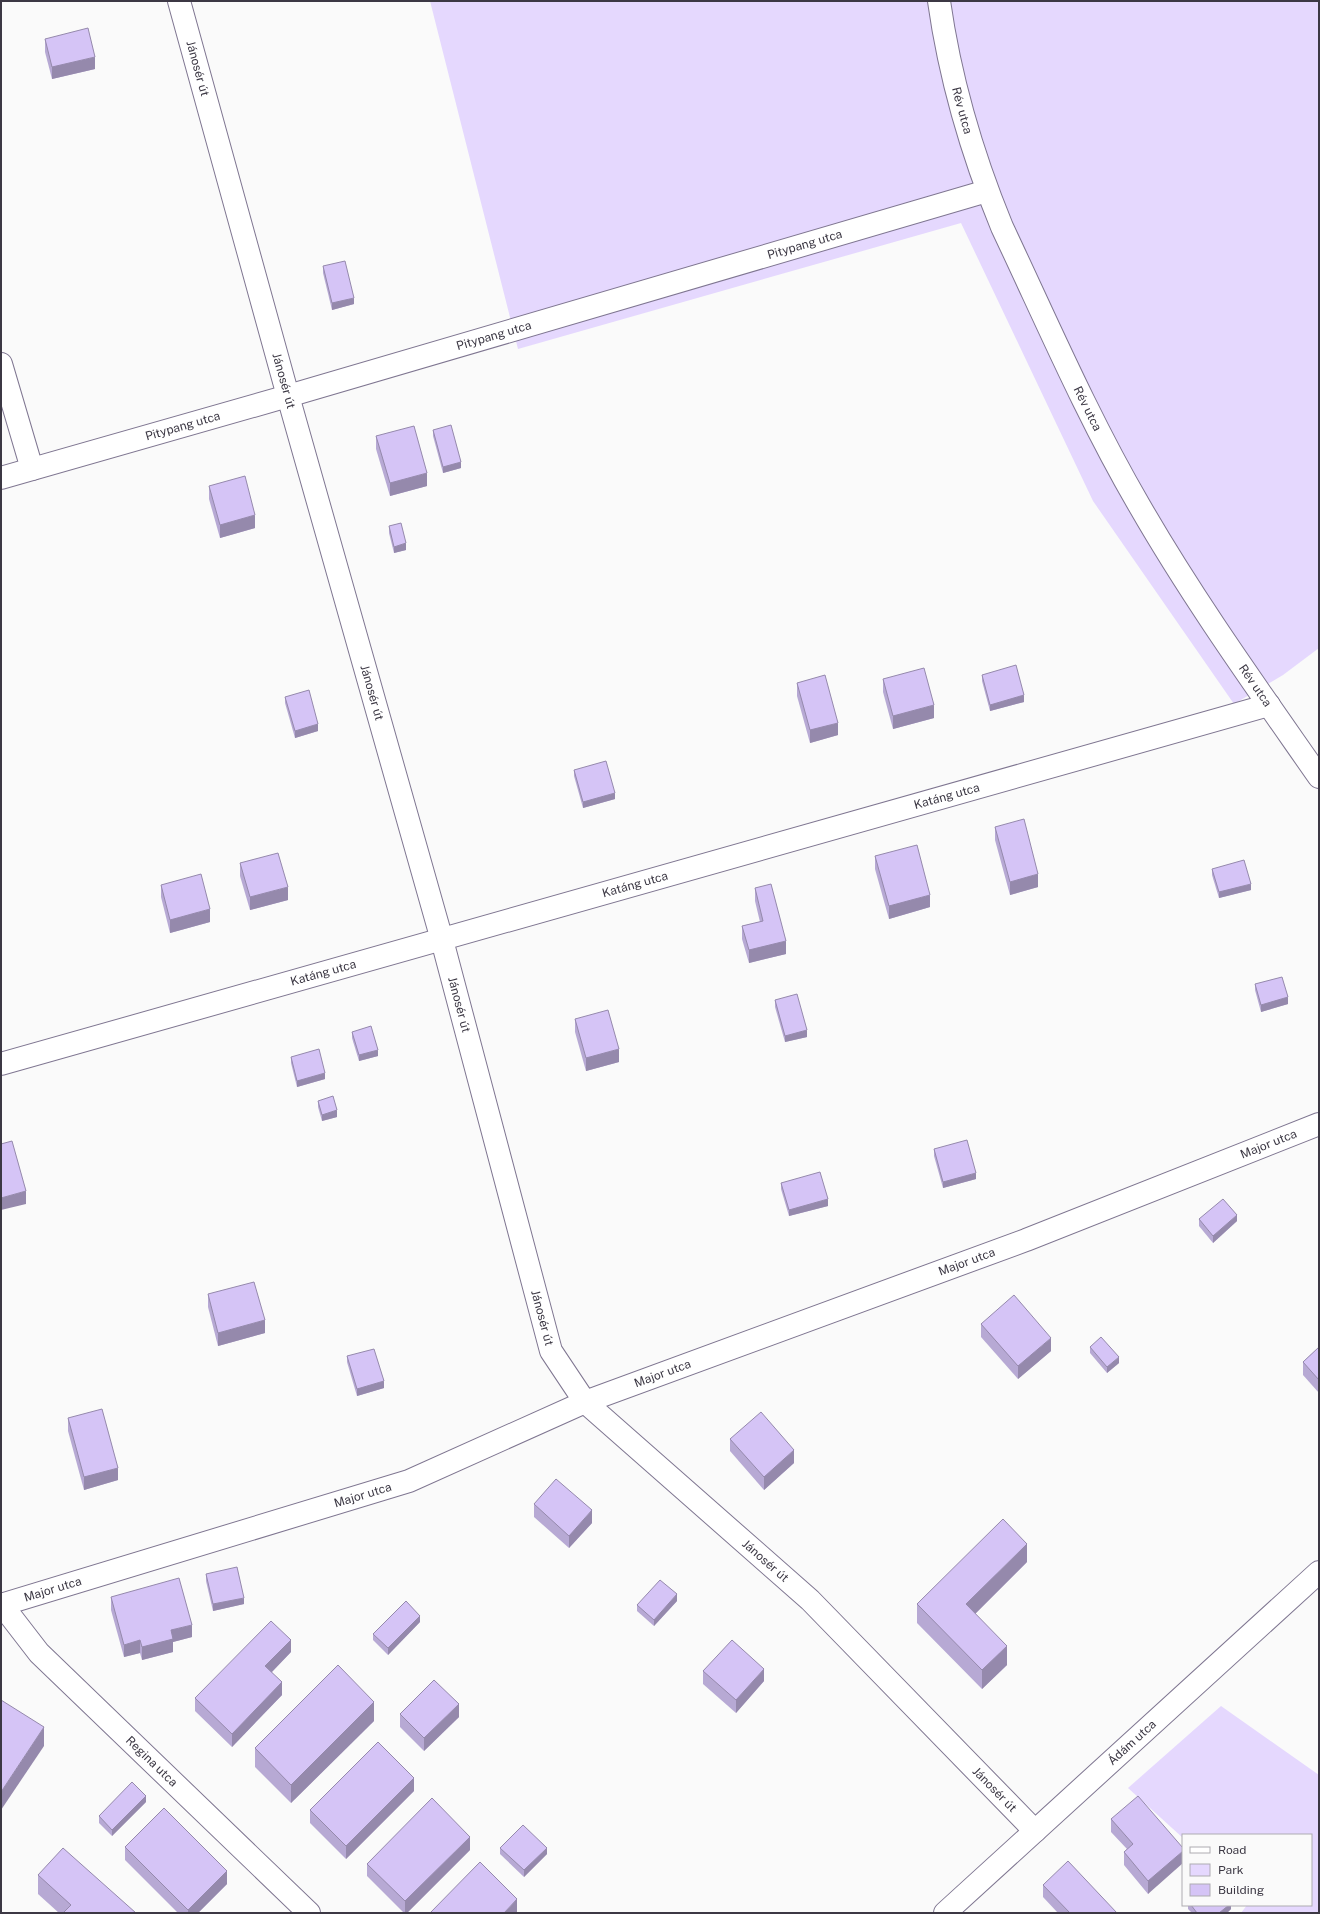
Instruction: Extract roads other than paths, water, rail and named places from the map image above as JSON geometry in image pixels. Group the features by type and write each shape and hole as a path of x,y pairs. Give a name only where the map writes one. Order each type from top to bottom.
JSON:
{"street":[{"name":"Jánosér út","path":"179,1 288,396 442,940 551,1351 585,1402 810,1600 1035,1831"},
{"name":"Rév utca","path":"939,1 944,38 955,89 970,141 987,191 1002,227 1102,438 1135,499 1195,596 1319,777"},
{"name":"Pitypang utca","path":"1,478 288,396 987,191"},
{"path":"1,364 32,469"},
{"name":"Katáng utca","path":"1,1064 1269,705"},
{"name":"Major utca","path":"1,1605 409,1482 585,1402 1026,1240 1319,1124"},
{"name":"Ádám utca","path":"945,1913 1319,1572"},
{"name":"Regina utca","path":"1,1605 39,1653 308,1913"}]}
